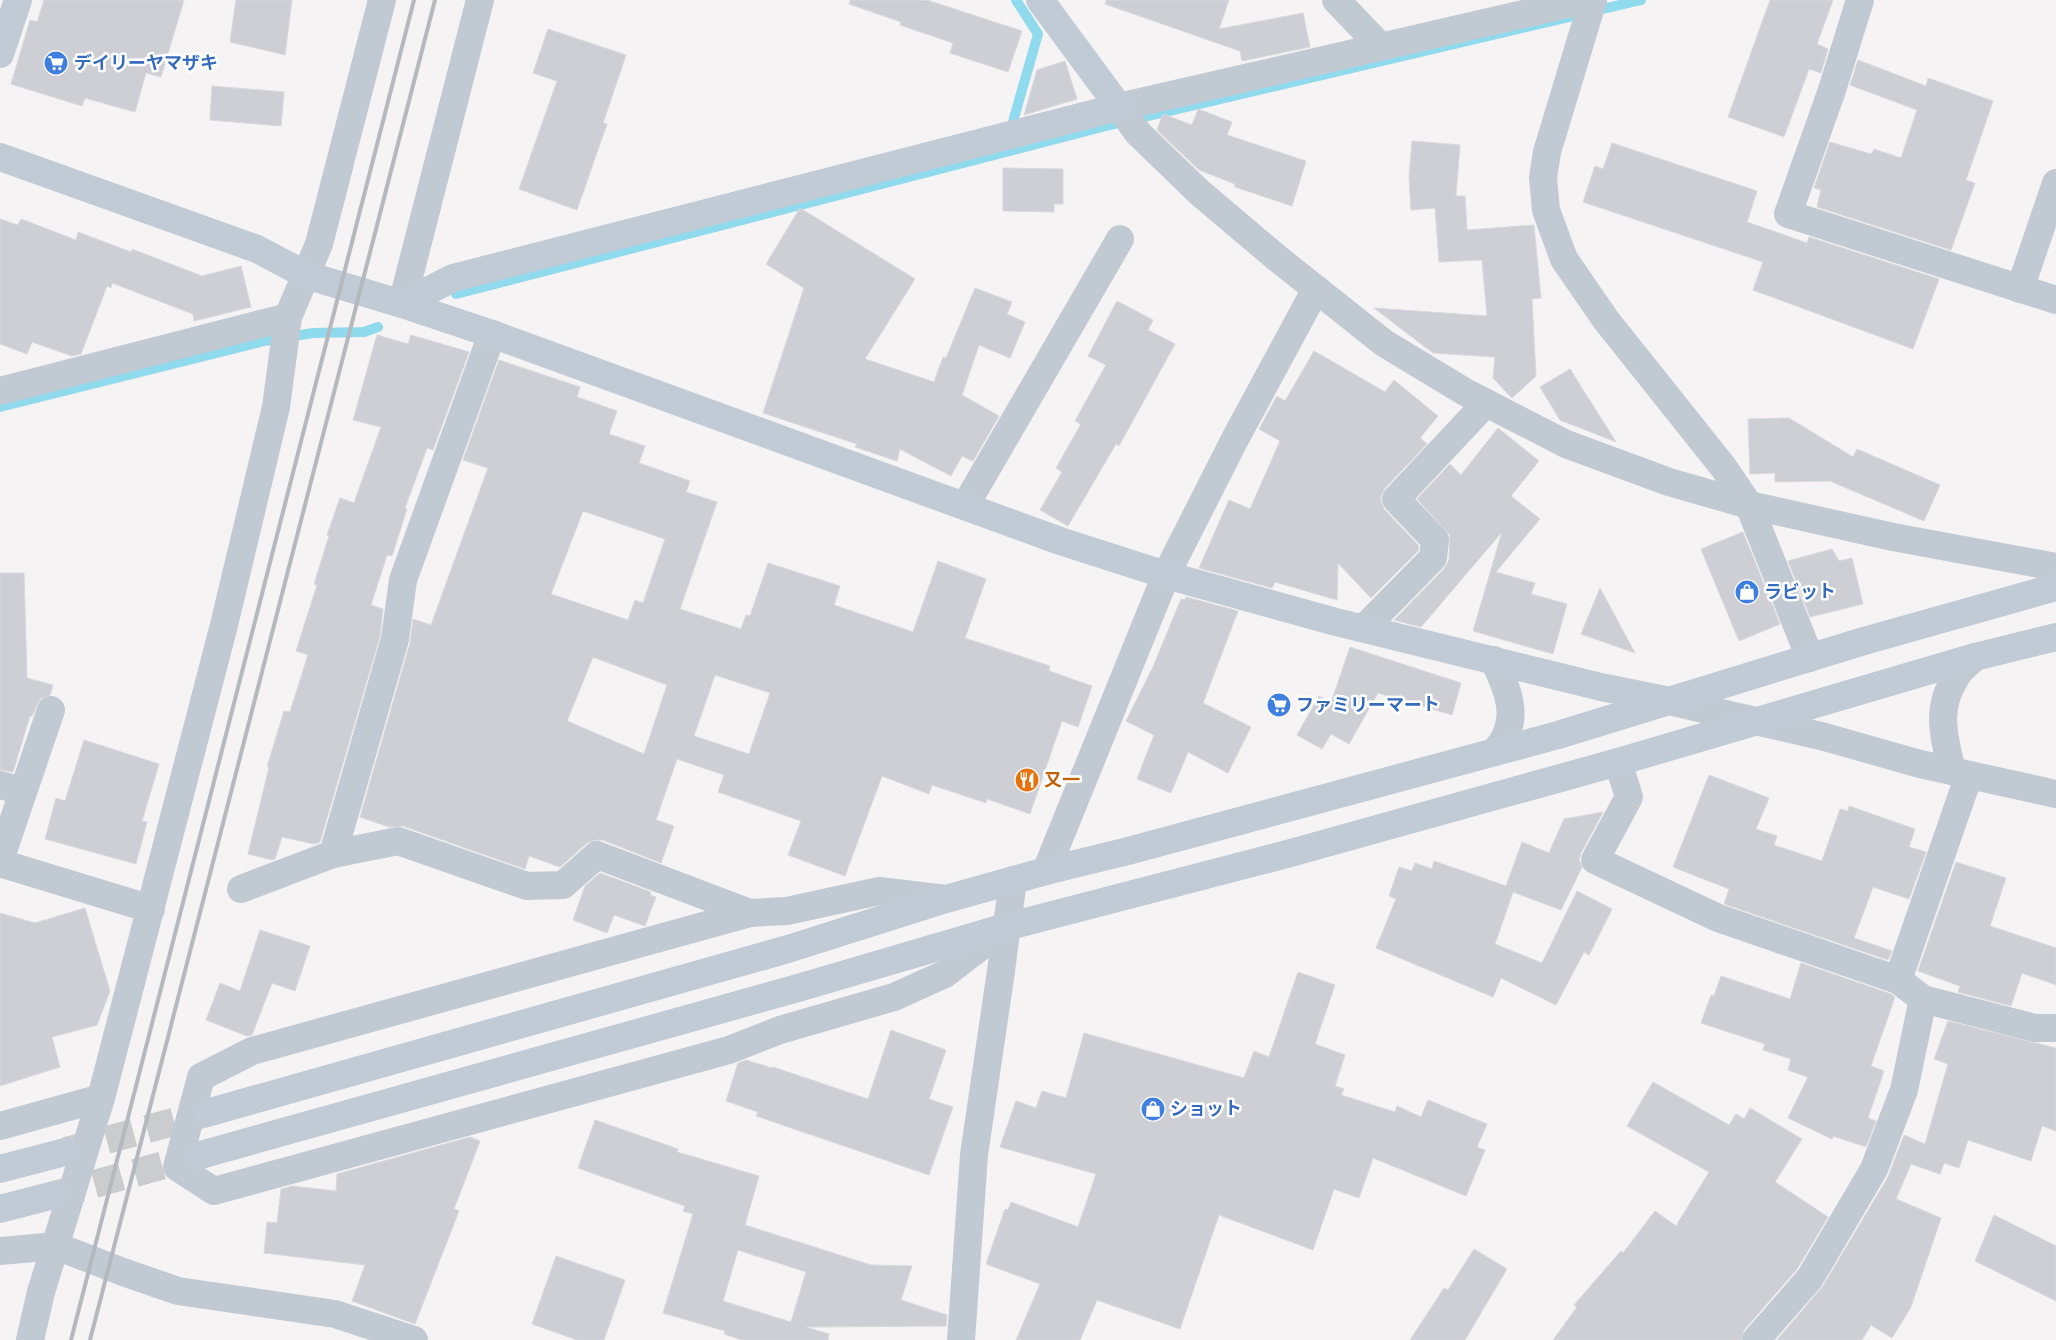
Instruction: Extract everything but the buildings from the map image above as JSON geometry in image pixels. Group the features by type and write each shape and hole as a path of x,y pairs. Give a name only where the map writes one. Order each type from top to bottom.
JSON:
{"street":[{"path":"2,42 18,0"},
{"path":"30,1340 41,1292 101,1098 224,625 276,407 285,332 319,244 382,0"},
{"path":"402,304 480,0"},
{"path":"1040,0 1138,133 1199,192 1384,343 1486,402 1566,444 1669,482 1749,505 1893,537 2056,567"},
{"path":"1336,0 1381,47"},
{"path":"1860,0 1832,90 1788,214 2056,300"},
{"path":"402,304 453,278 1125,115 1381,47 1588,7 1547,152 1543,178 1546,210 1564,259 1606,320 1724,468 1749,505 1810,658"},
{"path":"0,157 257,249 306,276 402,304 492,334 1060,541 1166,575 1364,628 1601,687 1822,736 1961,773 2056,794"},
{"path":"2020,289 2056,183"},
{"path":"966,506 1120,239"},
{"path":"1046,871 1166,575 1235,439 1316,289"},
{"path":"0,391 285,332"},
{"path":"333,854 395,639 403,580 492,334"},
{"path":"1364,628 1433,558 1435,540 1396,499 1486,402"},
{"path":"207,1113 788,949 1013,880 1558,735 1810,658 2056,586"},
{"path":"197,1156 798,988 1006,927 1278,856 1618,762 1975,657 2056,637"},
{"path":"1898,980 1961,773 1942,729 1946,695 1956,675 1975,657"},
{"path":"1494,660 1505,684 1511,710 1507,732 1495,752"},
{"path":"50,710 12,788 0,861 151,909"},
{"path":"1618,762 1629,797 1596,860 1718,918 1898,980 1923,999 2035,1028 2056,1028"},
{"path":"241,889 333,854 398,841 527,886 563,885 597,855 750,913"},
{"path":"961,1340 974,1155 1002,971 1013,880"},
{"path":"946,899 879,891 787,911 750,913 252,1051 201,1077 177,1167 214,1191 729,1050 780,1030 902,993 945,974 1006,927"},
{"path":"1756,1340 1810,1278 1874,1169 1904,1090 1923,999"},
{"path":"0,1126 101,1098"},
{"path":"0,1169 65,1152"},
{"path":"0,1209 54,1195"},
{"path":"0,1251 56,1246 178,1292 335,1314 401,1338"}],"waterway":[{"path":"1012,125 1038,34 1016,0"},
{"path":"456,294 1106,126 1641,0"},
{"path":"0,407 264,341 313,333 364,332 378,327"}],"tunnel":[{"path":"66,1151 207,1113"},
{"path":"54,1195 197,1156"}],"railway":[{"path":"71,1340 414,0"},
{"path":"90,1340 435,0"}],"place":[{"name":"デイリーヤマザキ","path":"56,63"},
{"name":"ラビット","path":"1747,592"},
{"name":"ファミリーマート","path":"1279,705"},
{"name":"又一","path":"1027,780"},
{"name":"ショット","path":"1153,1109"}]}
